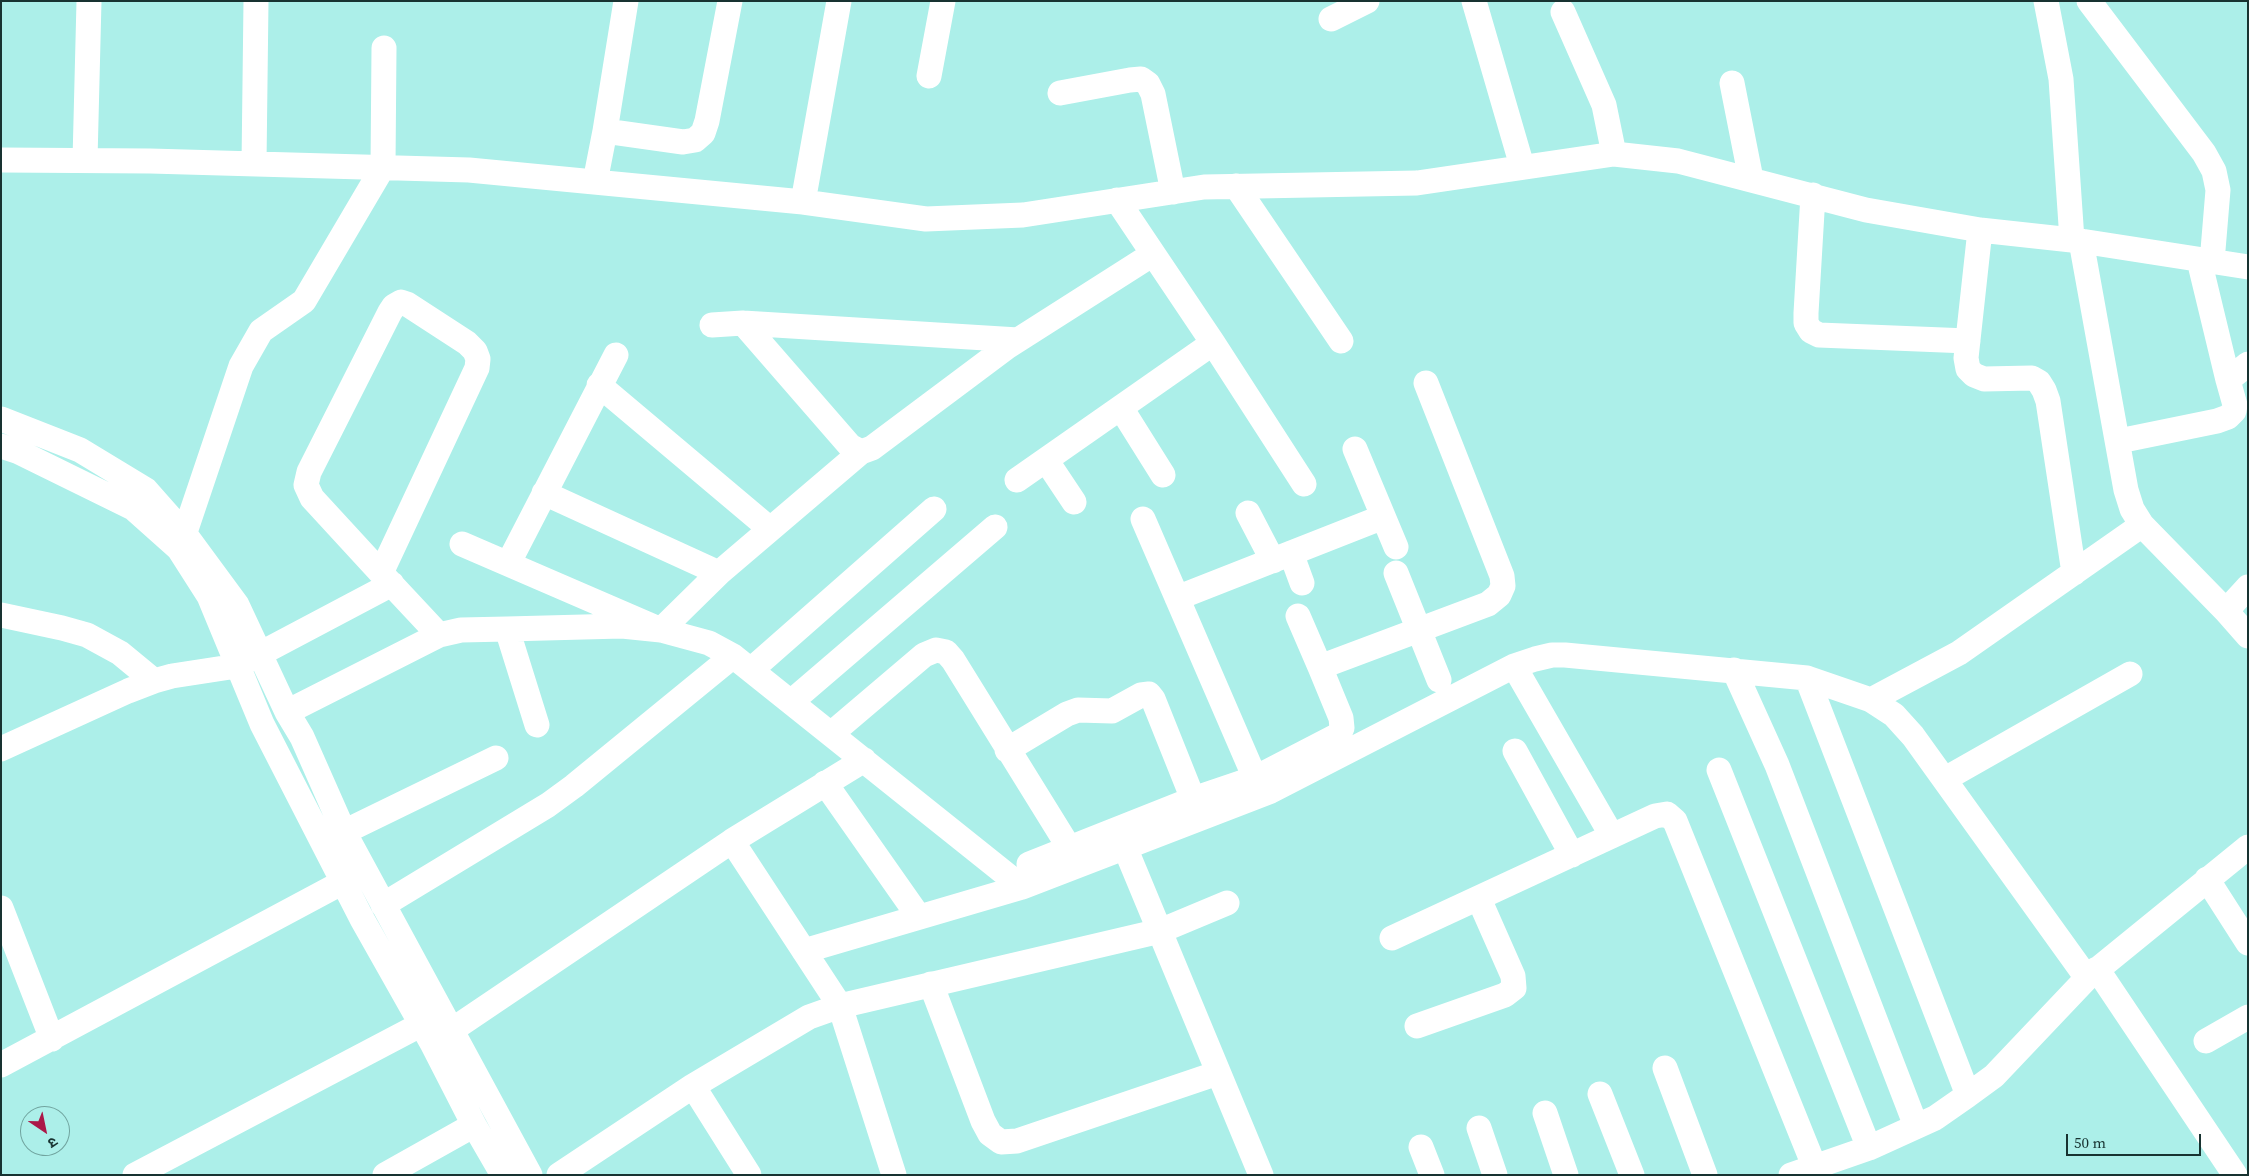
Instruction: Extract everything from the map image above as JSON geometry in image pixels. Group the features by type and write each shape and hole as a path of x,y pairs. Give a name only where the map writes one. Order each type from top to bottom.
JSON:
{"street":[{"path":"85,160 89,1"},
{"path":"254,164 256,1"},
{"path":"595,182 626,1"},
{"path":"605,131 683,142 694,140 702,133 707,121 730,1"},
{"path":"803,202 838,1"},
{"path":"929,76 943,1"},
{"path":"1331,19 1367,1"},
{"path":"1474,1 1522,166"},
{"path":"2046,1 2061,79 2077,240 2119,441 2126,490 2132,509 2142,525 2226,610 2248,636"},
{"path":"2090,1 2204,153 2214,171 2218,190 2205,261 2228,380 2235,405 2234,411 2228,417 2217,421 2119,441"},
{"path":"1563,12 1601,98 1614,154"},
{"path":"182,541 241,366 260,331 304,301 383,167 384,48"},
{"path":"1060,93 1130,80 1141,79 1148,84 1153,94 1173,192"},
{"path":"1732,83 1751,179"},
{"path":"1,160 85,160 469,170 803,202 926,219 1023,215 1204,187 1417,182 1614,154 1678,161 1866,210 1980,230 2077,240 2248,267"},
{"path":"1236,186 1341,341"},
{"path":"1813,195 1806,312 1806,323 1812,331 1818,334 1968,341"},
{"path":"1117,200 1213,343 1304,484"},
{"path":"1980,230 1966,358 1968,369 1974,375 1984,379 2032,378 2039,382 2044,390 2048,401 2074,573"},
{"path":"661,630 719,573 861,452 872,448 1018,340 1153,254"},
{"path":"1,749 128,691 172,676 237,666 387,579 478,368 478,359 467,343 401,302 394,306 390,312 309,472 306,485 312,498 387,579 439,635"},
{"path":"712,325 743,323 1018,340"},
{"path":"743,323 850,446 861,452"},
{"path":"1017,480 1213,343"},
{"path":"508,564 616,355"},
{"path":"2228,380 2248,364"},
{"path":"1320,667 1488,604 1500,595 1503,586 1502,576 1426,383"},
{"path":"599,385 770,529"},
{"path":"1121,408 1163,475"},
{"path":"503,1175 343,882 262,724 209,596 182,541 133,508 6,447 10,422 80,450 146,490 182,541 237,606 288,712 302,736 344,832 530,1175"},
{"path":"1355,449 1396,547"},
{"path":"1046,460 1074,502"},
{"path":"544,493 719,573"},
{"path":"383,905 548,805 742,663 934,508"},
{"path":"1248,513 1302,583"},
{"path":"1177,598 1383,517"},
{"path":"1143,519 1255,778"},
{"path":"1871,700 1960,653 2142,525"},
{"path":"791,702 994,526"},
{"path":"462,544 661,630 709,643 742,663 864,760 1026,876"},
{"path":"1396,573 1439,680"},
{"path":"2226,610 2248,588"},
{"path":"1,615 87,635 120,653 154,682"},
{"path":"1026,876 1070,849 1122,839 1193,799 1255,778 1338,735 1342,728 1341,718 1298,616"},
{"path":"288,712 439,635 461,630 622,626 661,630"},
{"path":"507,629 537,725"},
{"path":"831,734 924,655 936,650 946,652 953,660 1070,849"},
{"path":"804,951 919,917 1122,839 1271,791 1514,666 1558,655 1807,678 1871,700 1894,715 1913,736 2239,1171"},
{"path":"1514,666 1612,836"},
{"path":"1734,670 1777,765 1916,1126"},
{"path":"1945,779 2130,674"},
{"path":"1807,678 1968,1095"},
{"path":"1007,750 1067,714 1078,710 1112,711 1141,695 1149,694 1153,699 1193,799"},
{"path":"1515,751 1572,855"},
{"path":"344,832 496,758"},
{"path":"452,1030 732,841 864,760"},
{"path":"1719,770 1869,1148"},
{"path":"825,784 919,917"},
{"path":"1392,938 1655,816 1667,814 1675,821 1815,1168"},
{"path":"1122,839 1261,1175"},
{"path":"732,841 840,1006 894,1175"},
{"path":"1791,1175 1815,1168 1844,1166 1869,1148 1935,1118 1968,1095 1994,1076 2092,973 2248,847"},
{"path":"1,1065 365,871"},
{"path":"2207,879 2248,943"},
{"path":"1417,1026 1505,995 1514,988 1513,976 1479,899"},
{"path":"559,1175 693,1086 809,1017 840,1006 1160,931 1227,903"},
{"path":"1,908 52,1039"},
{"path":"932,984 983,1121 990,1134 1001,1142 1017,1141 1218,1073"},
{"path":"2206,1042 2248,1017"},
{"path":"135,1175 422,1024"},
{"path":"1665,1068 1705,1175"},
{"path":"693,1086 749,1175"},
{"path":"1600,1094 1632,1175"},
{"path":"1545,1113 1566,1175"},
{"path":"385,1175 474,1125"},
{"path":"1479,1128 1495,1175"},
{"path":"1421,1147 1432,1175"}]}
